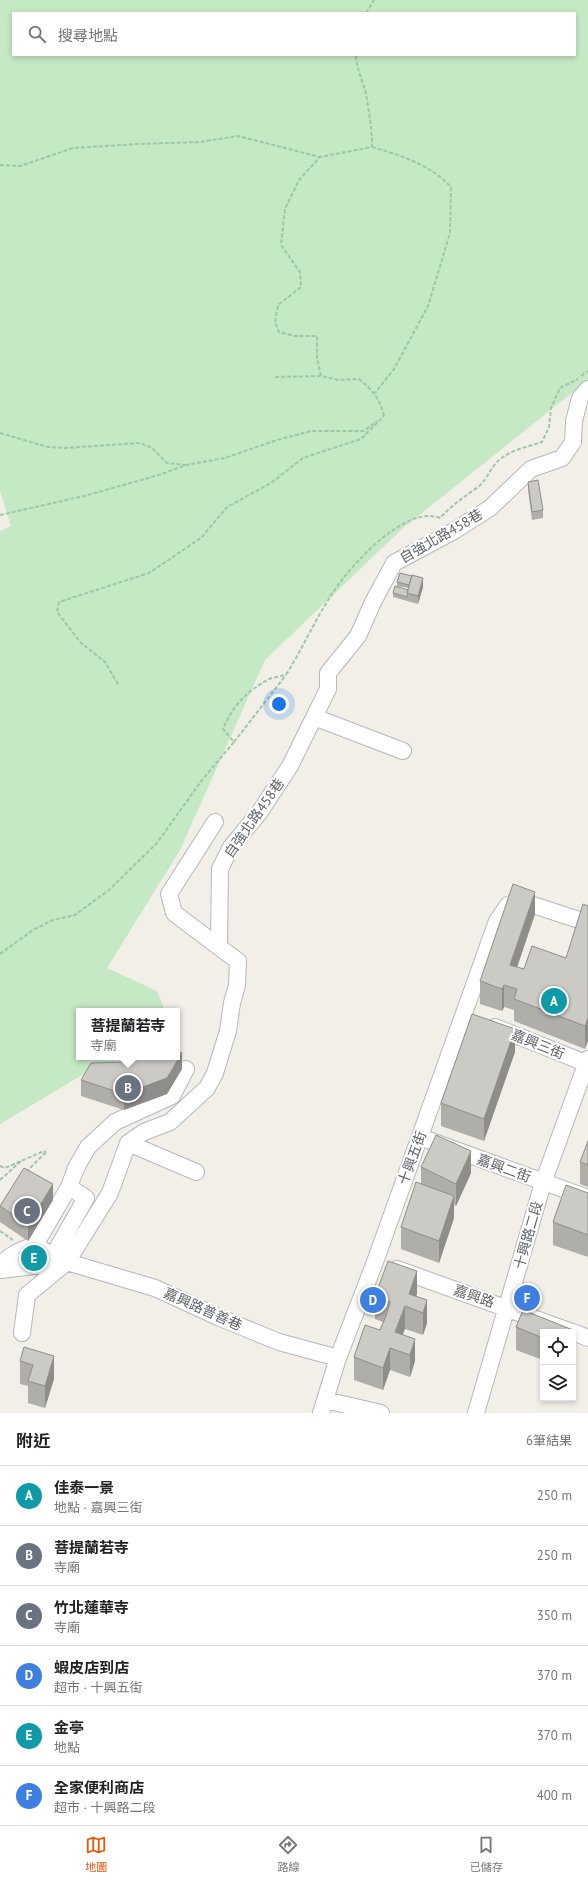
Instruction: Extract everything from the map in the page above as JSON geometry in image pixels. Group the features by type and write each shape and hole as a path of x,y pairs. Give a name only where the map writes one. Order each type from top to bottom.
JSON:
{"street":[{"name":"自強北路458巷","path":"219,947 220,869 231,847 259,813 290,766 328,689 328,673 358,636 373,602 394,563 454,531 490,508 531,469 562,458 573,442 574,421 580,398 588,389"},
{"path":"314,717 402,751"},
{"path":"22,1333 27,1295 67,1262 110,1193 128,1143 144,1132 170,1122 207,1088 215,1073 228,1031 237,979 238,961 174,913 169,894 215,822"},
{"name":"十興五街","path":"323,1406 338,1358 375,1262 465,1015 497,921 508,905 521,900 588,922"},
{"name":"嘉興三街","path":"465,1015 587,1062"},
{"name":"十興路二段","path":"476,1413 544,1183 587,1062"},
{"path":"0,1266 6,1259 20,1250 35,1245 53,1256 86,1198 69,1187 88,1147 98,1136 116,1122 172,1096 186,1069"},
{"name":"嘉興二街","path":"420,1137 588,1198"},
{"path":"128,1143 196,1172"},
{"path":"0,1270 67,1262"},
{"name":"嘉興路普善巷","path":"67,1262 155,1288 218,1318 279,1342 338,1358"},
{"name":"嘉興路","path":"375,1262 565,1329"},
{"name":"嘉興路","path":"576,1333 588,1338"},
{"path":"323,1406 381,1413"}],"path":[{"path":"367,12 374,0"},
{"path":"356,56 356,61 366,93 372,130 372,147"},
{"path":"0,165 20,166 73,148 200,142 238,136 320,157 372,147 405,157 444,180 451,187 452,210 450,233 428,306 394,369 375,393"},
{"path":"320,157 299,180 285,209 281,245 300,272 301,287 278,305 275,322 279,332 294,336 317,336 316,358 321,376"},
{"path":"0,954 32,930 53,920 75,915 109,890 157,844 202,780 234,742 286,674 332,593 370,549 388,533 403,523 418,517 432,515 440,518 450,506 467,493 480,486 497,462 506,455 542,442 549,427 551,408 560,388 579,379 588,371"},
{"path":"275,377 321,376 339,380 358,378 375,393 384,416"},
{"path":"0,515 84,496 159,475 186,465 225,458 277,440 311,431 364,432 384,416"},
{"path":"118,684 105,662 81,643 57,612 59,602 149,573 201,538 227,507 272,482 303,458 361,439 384,416"},
{"path":"0,433 48,447 65,448 140,443 152,448 167,463 186,465"},
{"path":"234,742 223,729 228,716 240,699 260,684 286,674"},
{"path":"0,1166 5,1168 44,1151 46,1152 24,1174 27,1177"},
{"path":"0,1180 23,1160"}],"green space":[{"path":"0,0 588,0 588,380 402,529 265,660 180,850 107,968 157,991 164,1008 76,1008 76,1060 119,1060 89,1071 0,1124 0,531 11,526 0,491"}],"building":[{"path":"538,480 543,510 532,512 528,482"},
{"path":"400,573 412,576 409,585 397,582"},
{"path":"412,575 423,578 418,596 407,593"},
{"path":"395,586 408,590 407,597 393,593"},
{"path":"513,884 535,892 510,965 524,969 532,946 566,958 583,904 588,906 588,1018 585,1026 514,999 517,989 504,985 502,989 480,981"},
{"path":"472,1014 515,1029 484,1119 441,1103"},
{"path":"125,1060 178,1060 167,1078 124,1094 81,1080 91,1063 122,1062"},
{"path":"436,1135 471,1151 456,1184 421,1167"},
{"path":"588,1141 588,1165 580,1162"},
{"path":"24,1168 53,1184 28,1225 0,1206"},
{"path":"416,1182 454,1196 439,1241 401,1227"},
{"path":"566,1185 588,1193 588,1235 553,1222"},
{"path":"388,1261 417,1271 409,1294 427,1300 423,1313 405,1306 395,1332 415,1339 410,1355 390,1348 383,1368 354,1357 365,1325 380,1330 386,1316 390,1302 375,1296"},
{"path":"523,1310 570,1329 540,1329 540,1337 516,1327"},
{"path":"24,1347 54,1356 45,1386 28,1381 33,1365 20,1361"}],"place":[{"name":"佳泰一景","path":"554,1001"},
{"name":"菩提蘭若寺","path":"128,1088"},
{"name":"竹北蓮華寺","path":"27,1211"},
{"name":"金亭","path":"34,1258"},
{"name":"全家便利商店","path":"527,1298"},
{"name":"蝦皮店到店","path":"373,1300"}]}
